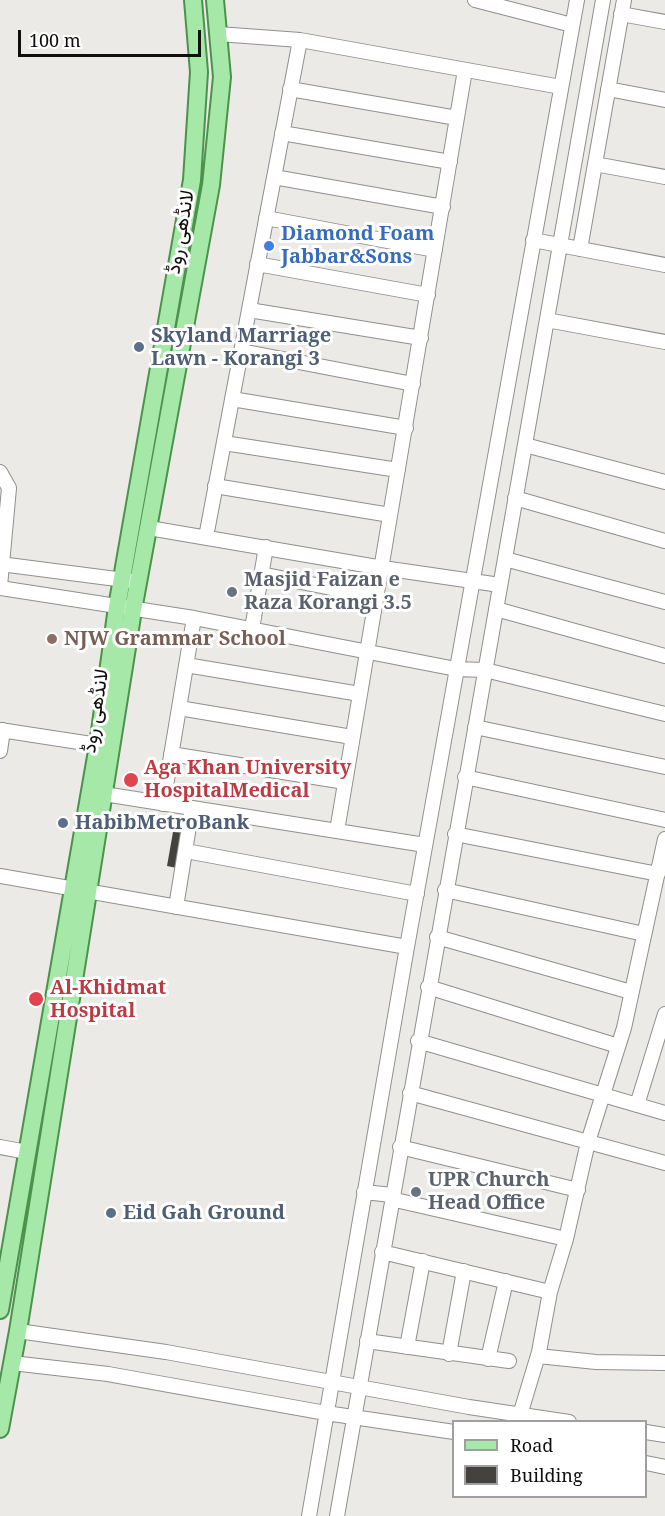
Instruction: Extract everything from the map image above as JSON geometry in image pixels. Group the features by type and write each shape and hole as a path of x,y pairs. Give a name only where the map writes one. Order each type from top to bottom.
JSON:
{"main road":[{"name":"لانڈھی روڈ","path":"0,1429 18,1331 98,745 130,581 192,180 199,72 193,0"},
{"name":"لانڈھی روڈ","path":"130,581 149,528 211,184 222,77 215,0"},
{"name":"لانڈھی روڈ","path":"0,1310 27,1152 80,890 104,794 125,608"}],"street":[{"path":"475,0 572,26"},
{"path":"309,1516 471,581 577,0"},
{"path":"337,1516 418,1041 603,0"},
{"path":"580,249 623,7 665,22"},
{"path":"218,34 300,40 561,87"},
{"path":"206,537 300,40"},
{"path":"337,831 465,70"},
{"path":"290,89 457,118"},
{"path":"608,89 665,100"},
{"path":"282,133 450,162"},
{"path":"595,164 665,177"},
{"path":"274,177 443,207"},
{"path":"266,218 435,250"},
{"path":"533,240 665,265"},
{"path":"257,264 428,295"},
{"path":"249,310 421,338"},
{"path":"547,320 665,342"},
{"path":"241,351 413,384"},
{"path":"232,399 406,428"},
{"path":"224,443 398,470"},
{"path":"525,445 665,482"},
{"path":"0,472 9,488 0,587 194,618 456,669 485,670 604,697 665,714"},
{"path":"215,486 390,515"},
{"path":"515,498 665,541"},
{"path":"149,528 383,568 500,585"},
{"path":"252,629 266,547"},
{"path":"505,559 665,602"},
{"path":"1,564 130,581"},
{"path":"261,574 376,597"},
{"path":"496,609 665,656"},
{"path":"163,804 194,618"},
{"path":"186,665 360,694"},
{"path":"179,708 352,737"},
{"path":"475,727 665,767"},
{"path":"0,751 2,730 98,745"},
{"path":"171,754 345,782"},
{"path":"465,777 665,820"},
{"path":"104,794 425,845"},
{"path":"176,907 192,808"},
{"path":"455,834 658,874"},
{"path":"520,1415 538,1356 550,1292 567,1239 588,1142 618,1046 665,839"},
{"path":"186,851 417,894"},
{"path":"0,876 407,946"},
{"path":"419,879 644,933"},
{"path":"437,937 631,992"},
{"path":"428,987 618,1046"},
{"path":"637,1105 665,1014"},
{"path":"418,1041 665,1113"},
{"path":"410,1093 665,1163"},
{"path":"0,1147 27,1152"},
{"path":"400,1147 578,1190"},
{"path":"364,1192 567,1239"},
{"path":"382,1252 550,1292"},
{"path":"407,1347 423,1261"},
{"path":"448,1353 464,1271"},
{"path":"488,1359 506,1281"},
{"path":"18,1331 166,1352 555,1420"},
{"path":"367,1341 508,1361"},
{"path":"538,1356 596,1362 665,1363"},
{"path":"12,1363 108,1374 326,1413 452,1432"},
{"path":"647,1432 665,1433"},
{"path":"647,1463 665,1467"}],"building":[{"path":"173,832 187,833 182,869 167,866"}],"place":[{"name":"Diamond Foam Jabbar&Sons","path":"269,246"},
{"name":"Skyland Marriage Lawn - Korangi 3","path":"139,347"},
{"name":"Masjid Faizan e Raza Korangi 3.5","path":"232,592"},
{"name":"NJW Grammar School","path":"52,639"},
{"name":"Aga Khan University HospitalMedical","path":"131,780"},
{"name":"HabibMetroBank","path":"63,823"},
{"name":"Al-Khidmat Hospital","path":"36,999"},
{"name":"UPR Church Head Office","path":"416,1192"},
{"name":"Eid Gah Ground","path":"111,1213"}]}
